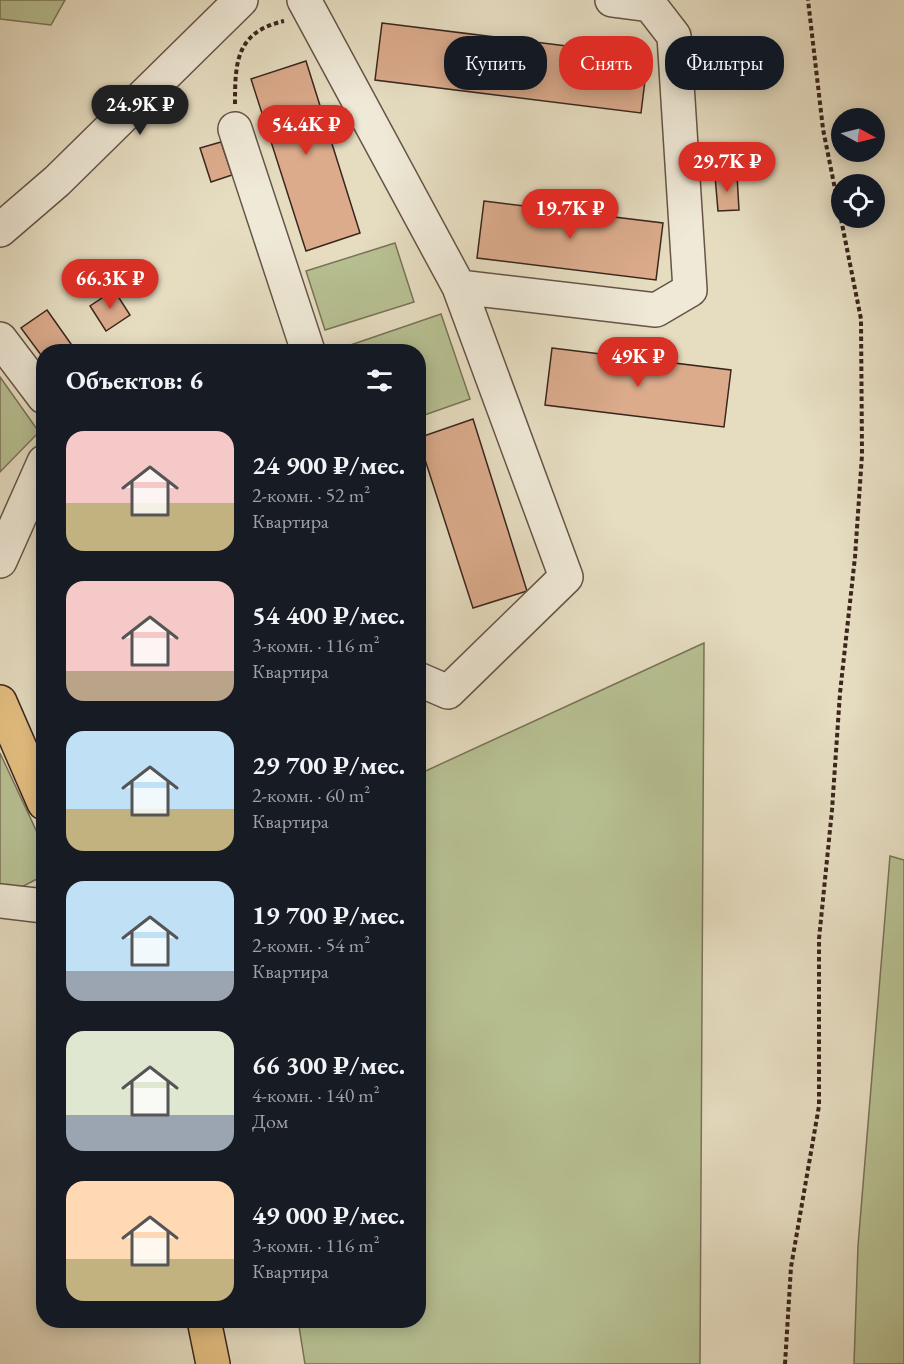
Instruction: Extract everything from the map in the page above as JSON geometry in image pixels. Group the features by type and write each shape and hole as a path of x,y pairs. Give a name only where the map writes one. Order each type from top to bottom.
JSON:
{"highway":[{"path":"0,702 36,785"},
{"path":"206,1328 213,1364"}],"street":[{"path":"0,230 57,181 241,0"},
{"path":"459,287 656,310 690,290 674,36 650,5 612,0"},
{"path":"308,7 459,287 566,577 448,692 426,682"},
{"path":"235,129 306,344"},
{"path":"0,339 36,386"},
{"path":"0,561 36,480"},
{"path":"0,901 36,905"}],"path":[{"path":"785,1364 791,1267 819,1106 819,939 832,810 840,693 855,557 862,455 861,319 823,129 808,0"},
{"path":"235,129 235,68 248,38 273,23 308,7"}],"green space":[{"path":"0,0 65,0 51,25 0,19"},
{"path":"395,243 414,302 325,330 306,271"},
{"path":"441,314 470,399 426,415 426,344 353,344"},
{"path":"0,377 36,428 36,435 0,472"},
{"path":"704,643 700,1364 305,1364 299,1328 426,1328 426,771"},
{"path":"0,753 36,830 36,880 12,892 0,889"},
{"path":"890,856 904,860 904,1364 854,1364 858,1246"}],"building":[{"path":"382,23 487,36 444,36 444,89 375,80"},
{"path":"547,43 559,45 559,90 644,90 641,113 456,90 547,90"},
{"path":"306,61 360,233 306,251 251,79"},
{"path":"221,142 232,175 211,182 200,148"},
{"path":"737,175 739,210 718,211 715,176"},
{"path":"484,201 663,223 656,280 477,258"},
{"path":"114,290 130,315 106,331 90,306"},
{"path":"47,310 71,344 36,344 36,348 21,328"},
{"path":"552,348 731,370 724,427 545,405"},
{"path":"473,419 527,591 473,608 426,463 426,435"}]}
